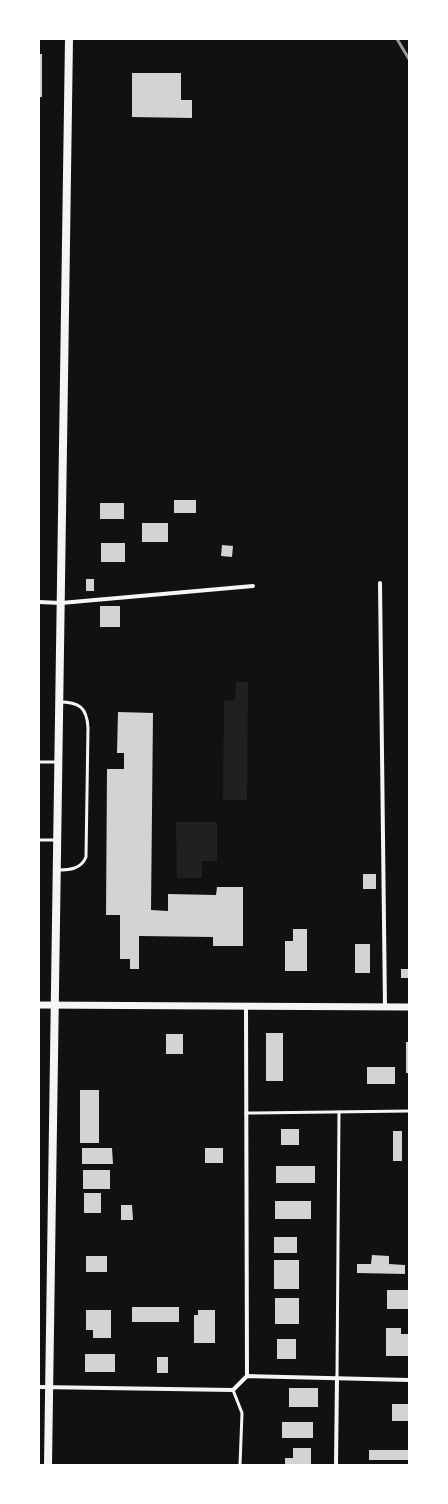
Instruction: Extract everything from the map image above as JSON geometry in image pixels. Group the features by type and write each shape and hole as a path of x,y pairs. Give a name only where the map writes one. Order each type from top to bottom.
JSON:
{"main road":[{"path":"48,1465 69,39"}],"street":[{"path":"380,583 386,1007"},
{"path":"39,602 60,603 253,586"},
{"path":"39,1005 409,1007"},
{"path":"39,1387 233,1390 247,1376 246,1006"},
{"path":"247,1376 337,1377 409,1380"},
{"path":"336,1465 337,1377"}],"lane":[{"path":"56,870 68,870 80,866 86,857 87,719 81,706 75,703 59,702"},
{"path":"39,762 58,762"},
{"path":"39,840 57,840"},
{"path":"246,1113 409,1111"},
{"path":"337,1377 339,1112"},
{"path":"233,1390 242,1413 240,1465"}],"shaded area":[{"path":"236,682 248,682 247,800 223,800 224,701 235,700"},
{"path":"176,822 217,822 217,861 202,861 202,878 177,878"}],"building":[{"path":"39,54 42,54 42,97 39,97"},
{"path":"132,73 181,73 181,100 192,100 192,118 132,117"},
{"path":"174,500 196,500 196,513 174,513"},
{"path":"100,503 124,503 124,519 100,519"},
{"path":"142,523 168,523 168,542 142,542"},
{"path":"101,543 125,543 125,562 101,562"},
{"path":"222,545 233,546 232,557 221,556"},
{"path":"86,579 94,579 94,591 86,591"},
{"path":"100,606 120,606 120,627 100,627"},
{"path":"118,712 153,713 151,910 168,911 168,894 216,895 217,887 243,887 243,946 213,946 213,937 139,936 139,969 130,969 130,959 120,959 120,915 106,915 107,769 124,769 124,753 117,753"},
{"path":"363,874 376,874 376,889 363,889"},
{"path":"293,929 307,929 307,971 285,971 285,941 293,941"},
{"path":"355,944 370,944 370,973 355,973"},
{"path":"401,969 409,969 409,978 401,978"},
{"path":"266,1033 283,1033 283,1081 266,1081"},
{"path":"166,1034 183,1034 183,1054 166,1054"},
{"path":"406,1042 409,1042 409,1073 406,1073"},
{"path":"367,1067 395,1067 395,1084 367,1084"},
{"path":"80,1090 99,1090 99,1143 80,1143"},
{"path":"281,1129 299,1129 299,1145 281,1145"},
{"path":"393,1131 402,1131 402,1161 393,1161"},
{"path":"82,1148 112,1148 113,1164 82,1164"},
{"path":"205,1148 223,1148 223,1163 205,1163"},
{"path":"276,1166 315,1166 315,1183 276,1183"},
{"path":"83,1170 110,1170 110,1189 83,1189"},
{"path":"84,1193 101,1193 101,1213 84,1213"},
{"path":"275,1201 311,1201 311,1219 275,1219"},
{"path":"121,1205 132,1205 133,1220 121,1220"},
{"path":"274,1237 297,1237 297,1253 274,1253"},
{"path":"372,1255 389,1256 389,1264 405,1265 405,1274 357,1273 357,1264 371,1264"},
{"path":"86,1256 107,1256 107,1272 86,1272"},
{"path":"274,1260 299,1260 299,1289 274,1289"},
{"path":"387,1290 409,1290 409,1309 387,1309"},
{"path":"275,1298 299,1298 299,1324 275,1324"},
{"path":"132,1307 179,1307 179,1322 132,1322"},
{"path":"86,1310 111,1310 111,1338 93,1338 93,1330 86,1330"},
{"path":"198,1310 215,1310 215,1343 194,1343 194,1315 198,1315"},
{"path":"386,1328 401,1328 401,1334 409,1334 409,1356 386,1356"},
{"path":"277,1339 296,1339 296,1359 277,1359"},
{"path":"85,1354 115,1354 115,1372 85,1372"},
{"path":"157,1357 168,1357 168,1373 157,1373"},
{"path":"289,1388 318,1388 318,1407 289,1407"},
{"path":"392,1404 409,1404 409,1421 392,1421"},
{"path":"282,1422 313,1422 313,1438 282,1438"},
{"path":"293,1448 311,1448 311,1465 285,1465 285,1458 293,1458"},
{"path":"369,1450 409,1450 409,1460 369,1460"}],"railway":[{"path":"397,39 409,59"}]}
